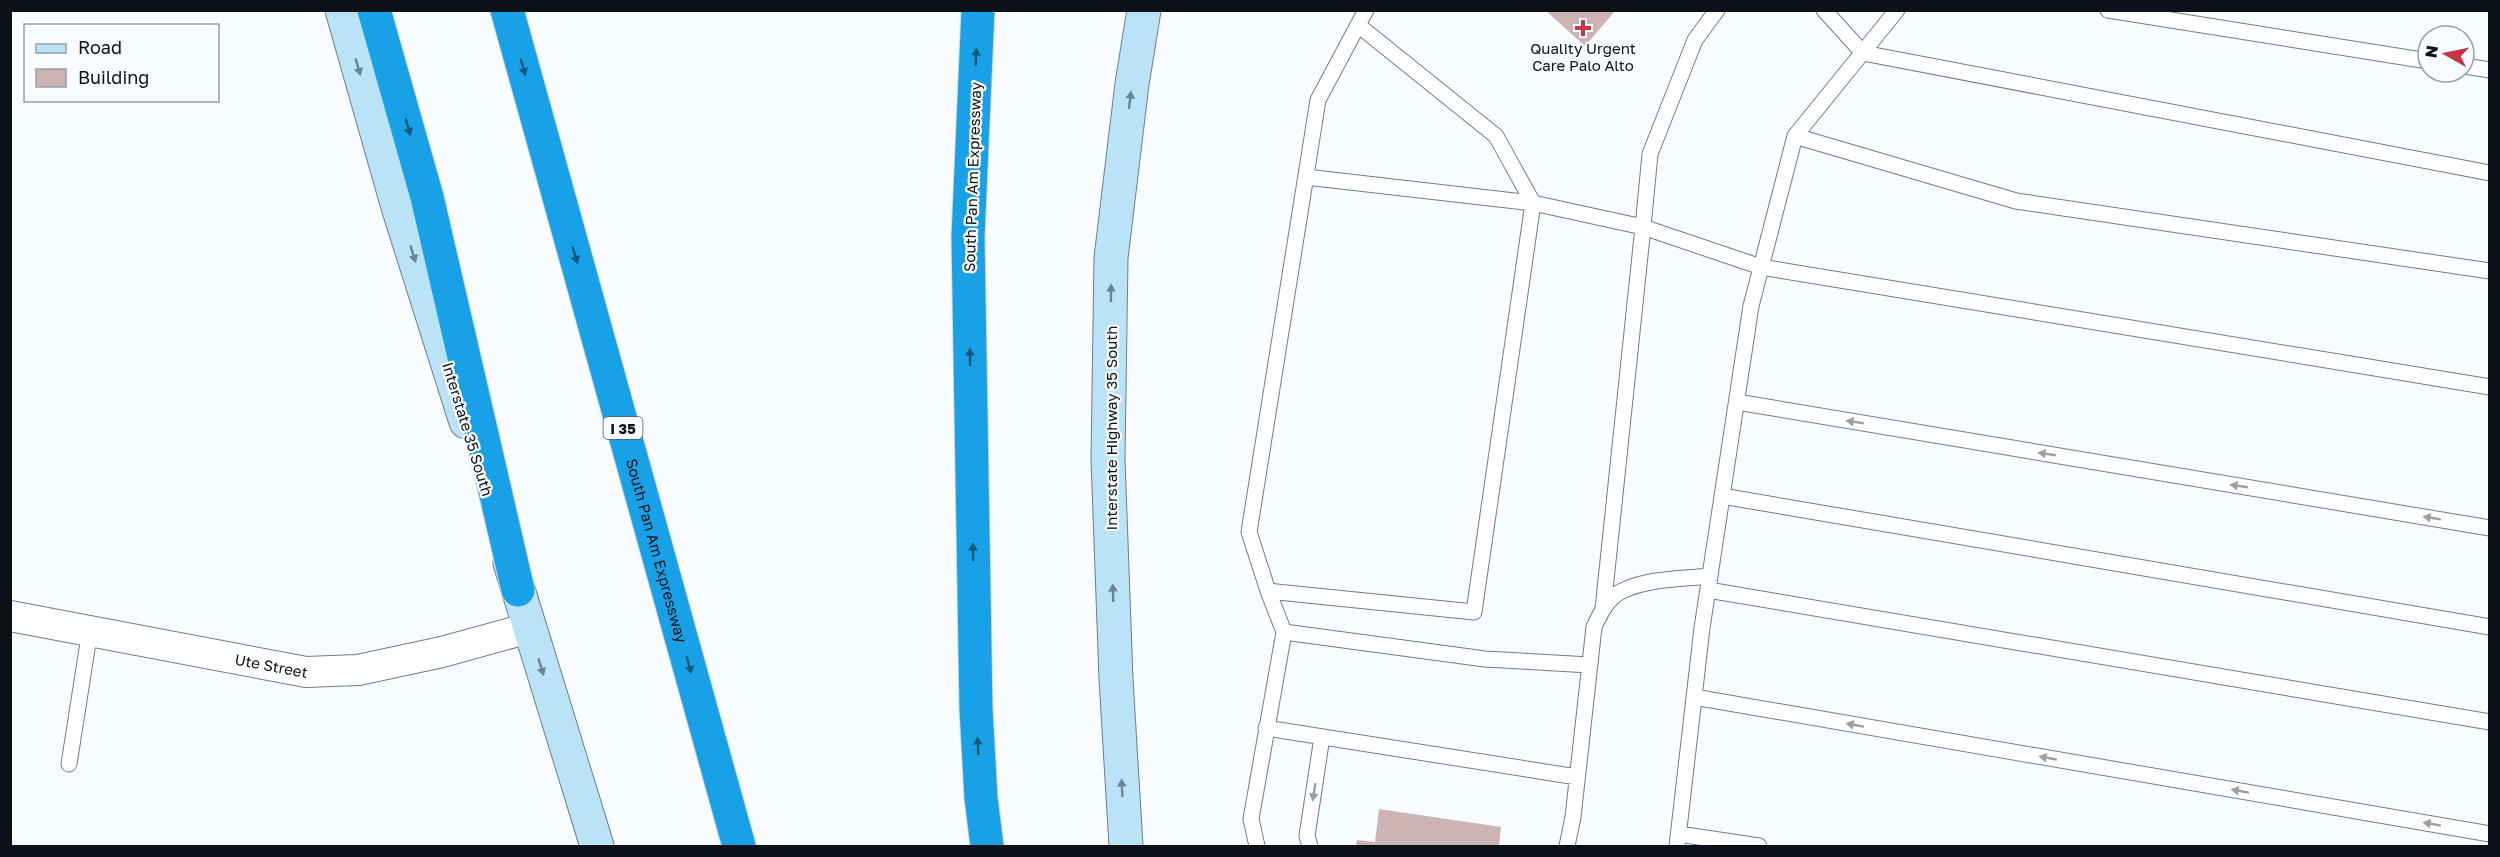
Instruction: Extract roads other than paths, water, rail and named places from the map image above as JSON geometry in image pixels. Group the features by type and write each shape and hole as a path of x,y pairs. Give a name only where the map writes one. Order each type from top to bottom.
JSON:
{"highway":[{"path":"375,10 427,197 518,590"},
{"name":"South Pan Am Expressway","path":"507,10 739,846"},
{"name":"South Pan Am Expressway","path":"978,10 968,237 976,698 981,798 987,846"},
{"path":"981,798 992,846"}],"main road":[{"name":"Interstate 35 South","path":"342,10 398,207 597,846"},
{"name":"Interstate Highway 35 South","path":"1126,846 1116,679 1108,459 1111,270 1132,84 1144,10"}],"street":[{"name":"Ute Street","path":"10,616 306,672 358,670 442,652 529,628"}],"lane":[{"path":"1257,846 1251,819 1284,632 1249,532 1318,100 1366,10"},
{"path":"1603,609 1650,154 1695,40 1717,10"},
{"path":"1824,10 1863,53 2490,173"},
{"path":"1759,846 1678,840 1709,583 1751,306 1795,136 1897,10"},
{"path":"2109,10 2416,59"},
{"path":"1268,591 1474,612 1533,203 1496,136 1359,25"},
{"path":"1795,136 2016,201 2490,271"},
{"path":"1306,177 1533,203 1643,227 1761,267 2490,387"},
{"path":"1737,402 2490,528"},
{"path":"1722,496 2490,627"},
{"path":"1567,846 1594,627 1603,609 1621,591 1638,586 1709,583 2490,722"},
{"path":"69,764 90,630"},
{"path":"1284,632 1485,659 1590,666"},
{"path":"1695,697 2490,834"},
{"path":"1266,728 1577,777"},
{"path":"1310,846 1307,836 1323,737"}],"place":[{"name":"Quality Urgent Care Palo Alto","path":"1583,28"}]}
